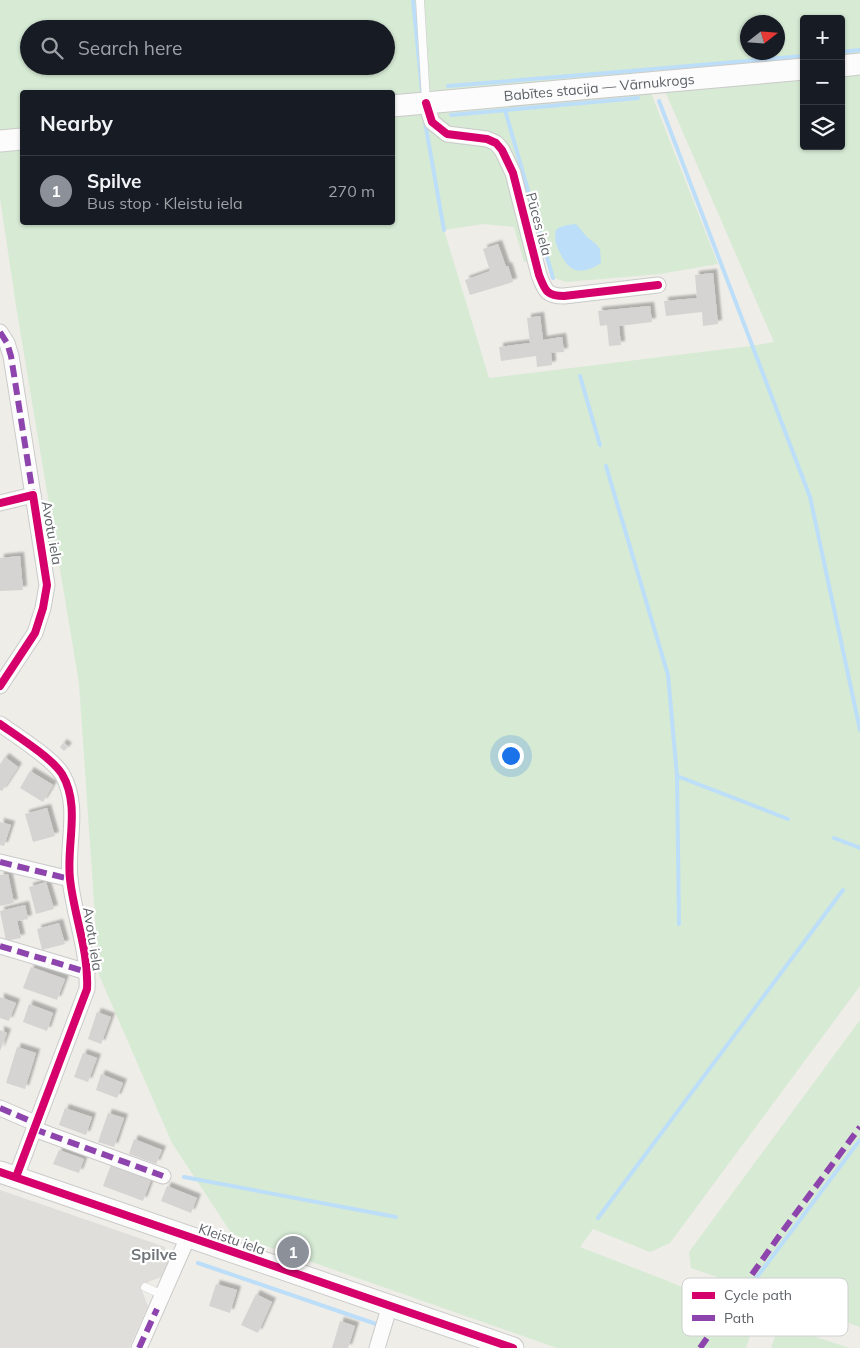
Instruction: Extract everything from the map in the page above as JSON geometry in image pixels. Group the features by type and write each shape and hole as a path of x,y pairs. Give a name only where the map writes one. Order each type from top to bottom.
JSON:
{"street":[{"path":"845,66 860,64"},
{"name":"Babītes stacija — Vārnukrogs","path":"395,106 800,70"},
{"name":"Pūces iela","path":"426,103 432,122 446,134 488,139 496,143 502,150 513,173 540,275 544,288 549,293 555,296 564,296 658,285"},
{"path":"0,141 20,139"},
{"name":"Avotu iela","path":"0,332 7,343 11,356 48,585 43,608 34,633 0,686"},
{"name":"Avotu iela","path":"0,502 33,495"},
{"name":"Avotu iela","path":"0,724 49,760 61,772 68,786 72,804 70,879 88,972 87,988 34,1126 8,1175"},
{"path":"0,862 70,879"},
{"path":"0,946 88,972"},
{"path":"0,1108 34,1126 163,1176"},
{"name":"Kleistu iela","path":"8,1175 513,1348"},
{"path":"139,1348 188,1237"},
{"path":"377,1348 390,1306"}],"lane":[{"path":"420,0 426,103"},
{"path":"145,1287 163,1295"}],"shaded area":[{"path":"0,1190 165,1247 168,1263 161,1277 148,1282 142,1291 148,1306 129,1348 0,1348"}],"green space":[{"path":"0,0 860,0 860,986 670,1243 650,1252 593,1229 580,1247 682,1287 682,1336 750,1336 746,1348 557,1348 232,1234 172,1143 99,975 79,683 17,312 0,198 0,148 20,146 20,225 395,225 395,90 20,90 20,133 0,135","holes":["655,68 774,342 489,378 444,230 483,224 514,227 524,262 548,255 554,278 566,282 660,274 718,264 644,75"]},
{"path":"860,1020 860,1327 848,1323 848,1278 720,1278 691,1268 689,1252"},
{"path":"775,1336 814,1336 849,1348 771,1348"}],"water":[{"path":"576,224 600,249 601,263 582,271 572,269 568,265 560,253 555,239 556,230 563,226"}],"building":[{"path":"498,244 513,282 470,295 465,280 490,271 483,249"},
{"path":"713,273 718,324 703,326 702,312 666,316 664,301 697,298 695,275"},
{"path":"650,306 652,322 619,326 621,345 609,346 607,325 600,326 598,311"},
{"path":"540,316 543,340 562,337 564,352 551,353 552,365 537,367 536,356 501,361 499,347 530,343 527,318"},
{"path":"20,556 23,590 0,591 0,558"},
{"path":"63,743 68,747 64,751 60,747"},
{"path":"5,757 18,767 2,791 0,790 0,764"},
{"path":"30,771 53,785 43,802 20,788"},
{"path":"47,808 55,836 33,842 25,814"},
{"path":"0,822 11,825 4,846 0,845"},
{"path":"8,874 14,903 0,906 0,875"},
{"path":"46,882 54,909 36,914 29,887"},
{"path":"25,905 28,919 17,921 21,938 6,941 0,911"},
{"path":"59,923 65,944 42,950 37,929"},
{"path":"31,967 65,979 57,1000 23,988"},
{"path":"0,997 16,1003 9,1021 0,1018"},
{"path":"29,1004 53,1013 47,1031 23,1022"},
{"path":"97,1012 111,1017 101,1044 88,1039"},
{"path":"0,1030 7,1033 0,1051"},
{"path":"17,1047 36,1053 25,1089 6,1083"},
{"path":"83,1053 97,1058 88,1082 74,1077"},
{"path":"101,1074 123,1083 117,1098 96,1090"},
{"path":"65,1108 92,1117 86,1135 59,1125"},
{"path":"108,1113 124,1118 114,1147 98,1142"},
{"path":"134,1139 162,1150 156,1164 129,1154"},
{"path":"59,1150 84,1159 79,1173 53,1164"},
{"path":"111,1165 151,1180 143,1201 103,1186"},
{"path":"167,1186 197,1198 191,1213 161,1201"},
{"path":"216,1284 237,1290 230,1313 209,1306"},
{"path":"256,1294 272,1302 258,1333 241,1325"},
{"path":"340,1321 355,1326 348,1348 332,1348"}],"waterway":[{"path":"413,0 422,91"},
{"path":"845,52 860,50"},
{"path":"448,86 800,56"},
{"path":"451,115 638,98"},
{"path":"659,101 810,497 860,730"},
{"path":"505,110 553,278"},
{"path":"425,122 444,230"},
{"path":"580,376 600,445"},
{"path":"606,466 668,675 677,776 788,819"},
{"path":"677,776 679,924"},
{"path":"834,838 860,848"},
{"path":"598,1218 843,890"},
{"path":"756,1278 860,1140"},
{"path":"184,1177 396,1217"},
{"path":"198,1263 379,1325"}],"marked path":[{"path":"0,332 7,343 11,356 33,495"},
{"path":"0,862 70,879"},
{"path":"0,946 87,972"},
{"path":"0,1108 35,1123"},
{"path":"749,1278 860,1127"},
{"path":"34,1129 163,1176"},
{"path":"139,1348 157,1309"},
{"path":"700,1348 708,1336"}],"cycle path":[{"path":"426,103 432,122 447,134 487,139 496,143 502,150 513,173 539,275 547,291 553,295 564,296 658,285"},
{"path":"0,503 33,495 47,585 43,608 35,633 0,686"},
{"path":"0,724 34,747 50,761 62,774 68,786 72,812 70,879 84,947 87,975 87,989 16,1177"},
{"path":"0,1172 513,1348"}],"place":[{"name":"Spilve","path":"293,1252"}],"district":[{"name":"Spilve","path":"154,1254"}]}
